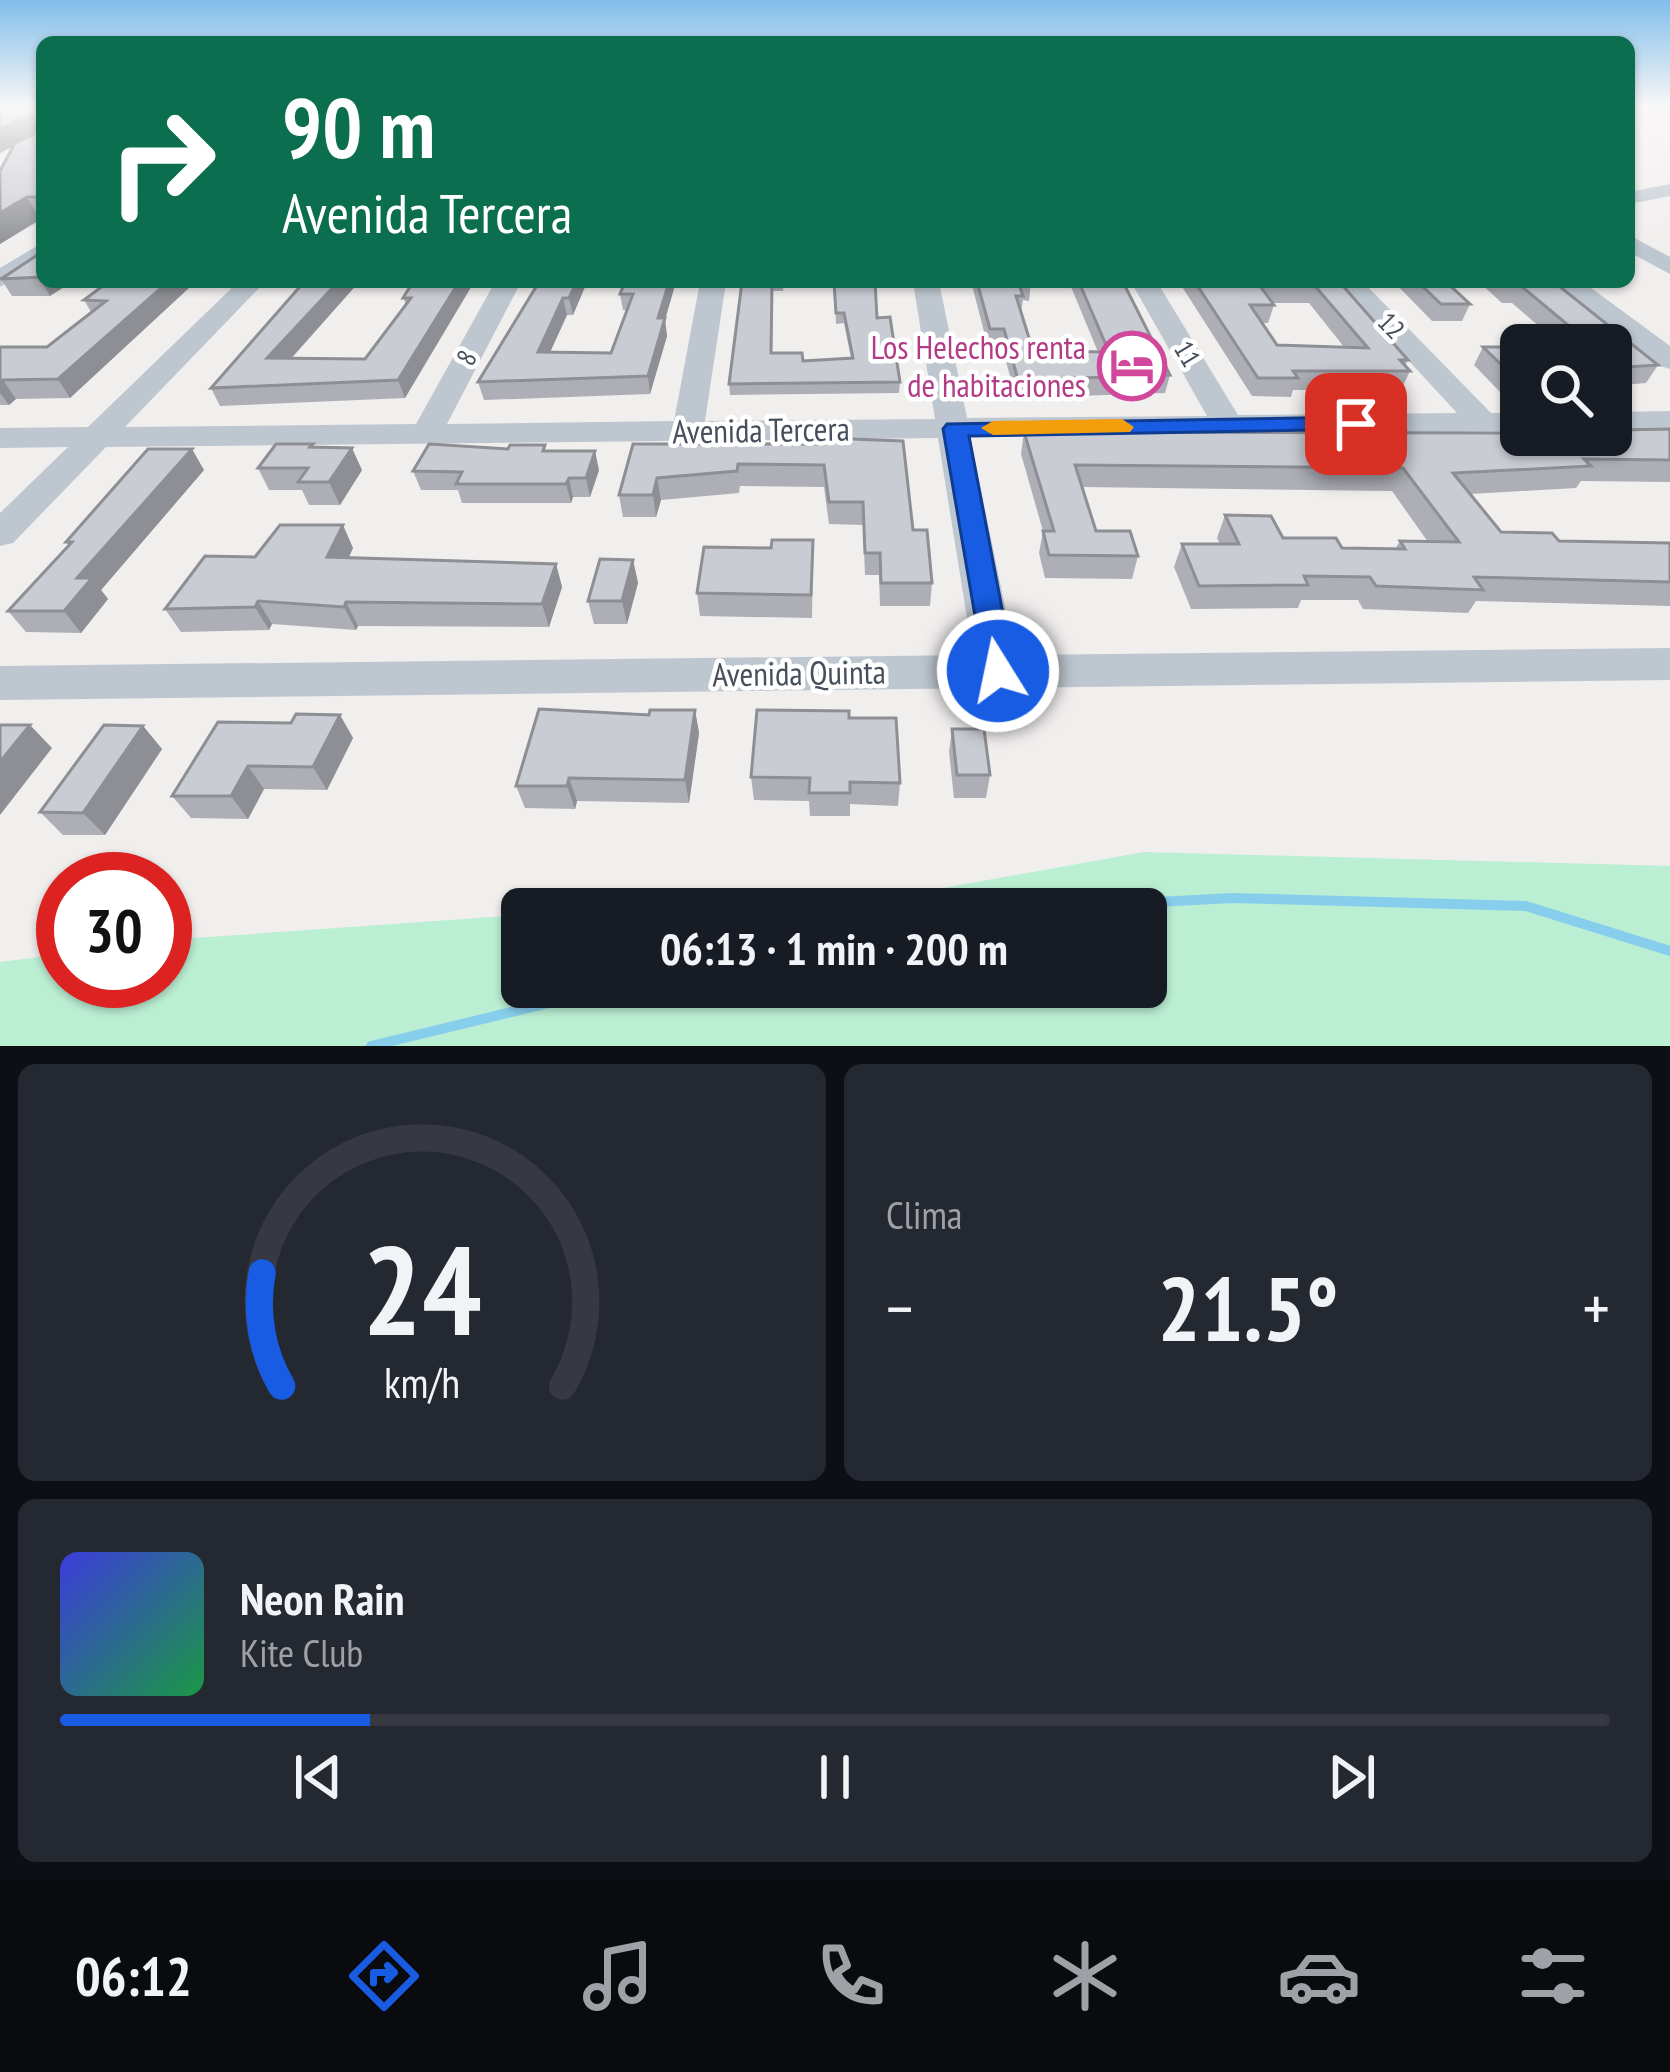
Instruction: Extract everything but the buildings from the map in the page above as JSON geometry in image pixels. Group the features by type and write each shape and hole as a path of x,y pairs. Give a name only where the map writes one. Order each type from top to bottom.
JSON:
{"street":[{"path":"1635,198 1670,190"},
{"path":"1635,246 1670,246"},
{"path":"1635,248 1670,267"},
{"path":"0,279 36,254"},
{"path":"0,534 246,288"},
{"name":"8","path":"426,434 505,288"},
{"path":"688,431 712,288"},
{"path":"927,288 998,671"},
{"name":"11","path":"1148,288 1229,426"},
{"name":"12","path":"1354,288 1483,423"},
{"path":"1575,288 1670,360"},
{"path":"1632,421 1670,420"},
{"name":"Avenida Tercera","path":"0,437 1500,423"},
{"name":"Avenida Quinta","path":"0,683 1670,664"}],"green space":[{"path":"1144,852 1670,866 1670,1046 0,1046 0,962 36,957 36,1008 192,1008 192,938 501,916 501,1008 1167,1008 1167,888 943,888"}],"waterway":[{"path":"1167,901 1232,898 1526,906 1670,951"},
{"path":"371,1046 528,1008"}],"slow traffic":[{"path":"993,428 1122,427"}],"place":[{"name":"Los Helechos renta de habitaciones","path":"1132,366"}],"route":[{"path":"998,671 955,429 1356,424"}]}
